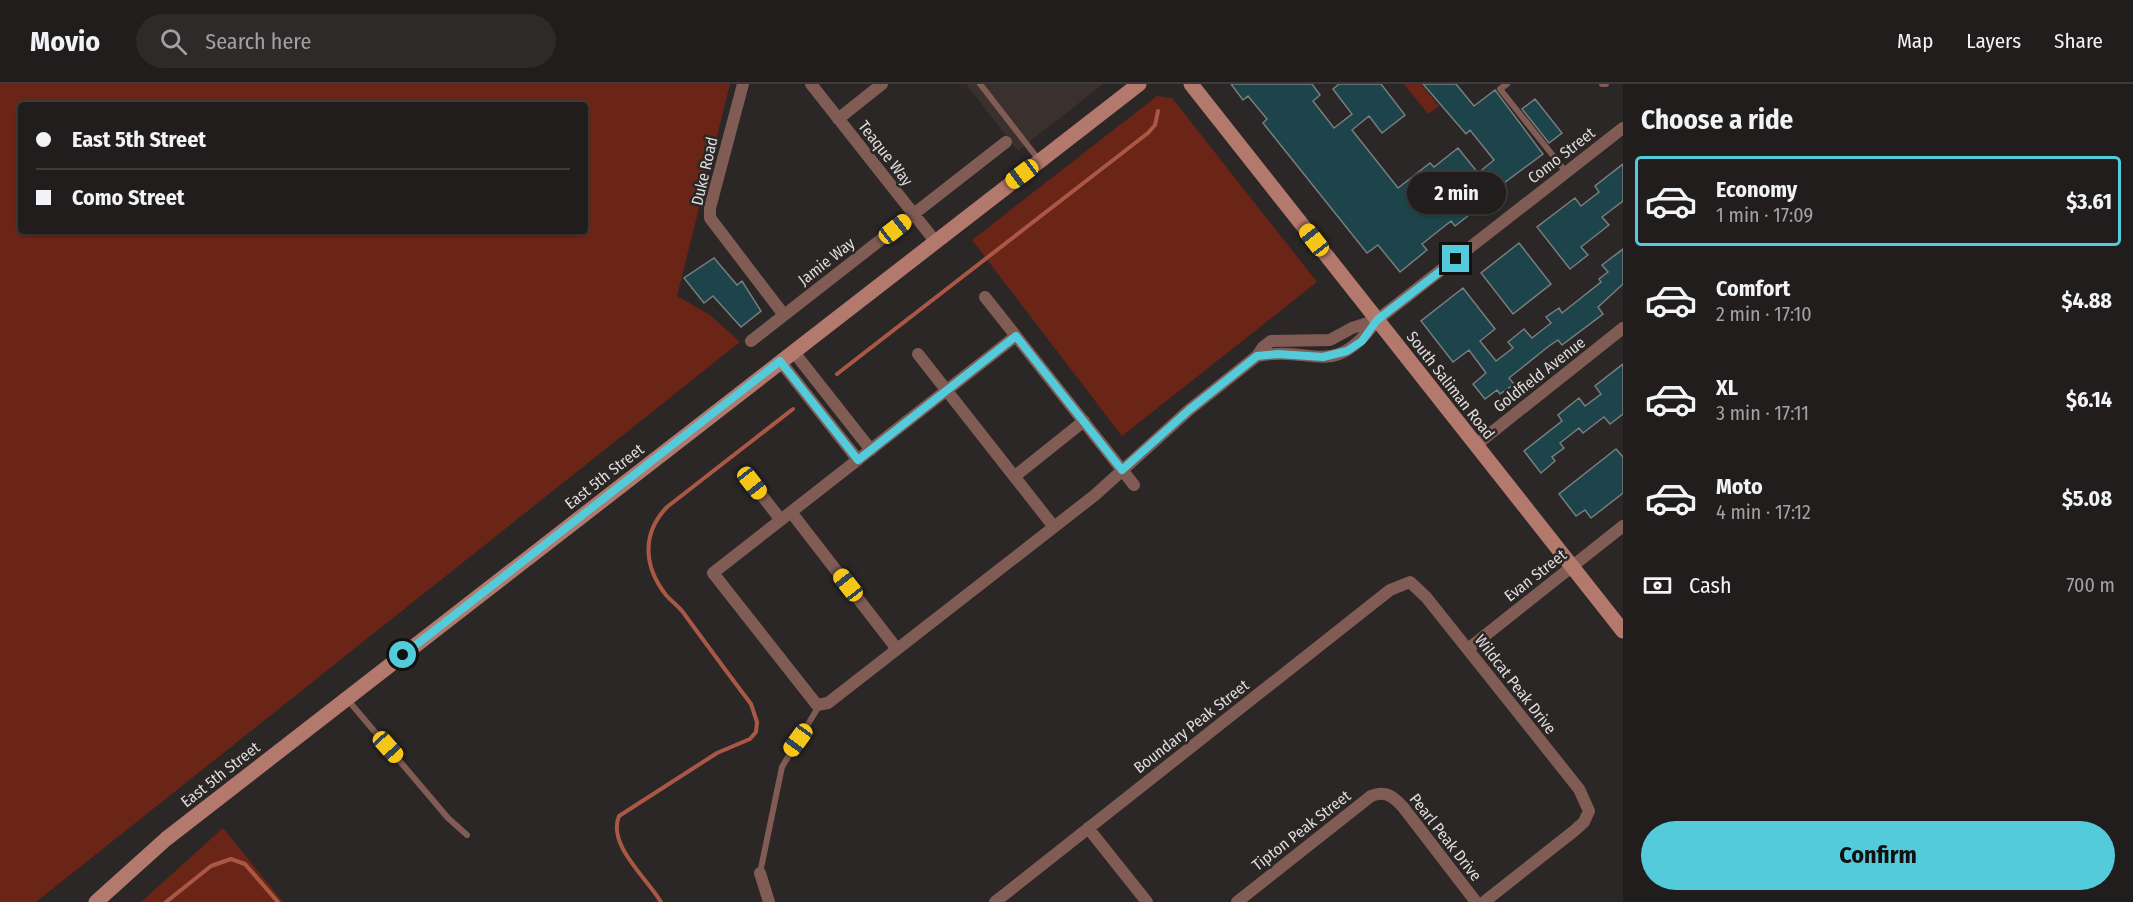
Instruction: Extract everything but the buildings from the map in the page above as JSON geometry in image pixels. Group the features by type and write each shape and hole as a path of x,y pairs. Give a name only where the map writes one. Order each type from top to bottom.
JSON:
{"main road":[{"name":"East 5th Street","path":"96,902 166,839 1139,84"},
{"name":"South Saliman Road","path":"1191,84 1623,631"}],"street":[{"name":"Duke Road","path":"743,84 710,208 710,218 784,315"},
{"name":"Teaque Way","path":"811,84 935,241"},
{"path":"838,118 882,84"},
{"name":"Como Street","path":"1377,320 1623,128"},
{"name":"Jamie Way","path":"750,341 1006,142"},
{"path":"985,297 1134,485"},
{"path":"1016,336 713,573 819,706 828,703 1054,526 1122,470 1189,410 1257,356 1263,346 1271,341 1330,340 1352,328 1377,320"},
{"path":"1257,356 1323,357 1347,351 1362,341 1377,320"},
{"name":"Goldfield Avenue","path":"1476,445 1623,328"},
{"path":"793,351 871,450"},
{"path":"918,354 1054,526"},
{"path":"780,361 858,460"},
{"path":"1015,476 1084,421"},
{"path":"752,483 786,516 897,649"},
{"name":"Evan Street","path":"1468,649 1623,526"},
{"name":"Wildcat Peak Drive","path":"1410,582 1426,597 1578,789 1589,811 1574,831 1484,902"},
{"name":"Boundary Peak Street","path":"995,902 1390,590 1410,582"},
{"name":"Tipton Peak Street","path":"1237,902 1371,796 1389,794"},
{"name":"Pearl Peak Drive","path":"1389,794 1402,807 1476,902"},
{"path":"1089,828 1147,902"},
{"path":"760,873 769,902"}],"lane":[{"path":"980,84 1039,161"},
{"path":"1507,84 1500,89 1566,172"},
{"path":"1296,355 1298,340"},
{"path":"834,430 847,420"},
{"path":"347,698 448,818 467,835"},
{"path":"760,873 782,767 819,706"}],"shaded area":[{"path":"0,84 730,84 677,296 710,315 740,342 36,902 0,902"},
{"path":"966,84 1103,84 1018,151"},
{"path":"1404,84 1421,84 1439,106 1428,114"},
{"path":"1157,96 1172,98 1317,282 1122,436 972,240"},
{"path":"223,828 283,902 141,902"}],"waterway":[{"path":"837,374 1148,133 1155,125 1158,111"},
{"path":"661,902 623,850 617,827 619,816 717,753 750,739 756,732 757,722 751,704 683,612 666,595 659,584 650,562 649,539 659,517 667,507 793,409"},
{"path":"166,902 211,866 231,859 245,864 278,902"}],"route":[{"path":"403,655 780,361 858,460 1016,336 1122,470 1189,410 1257,356 1288,354 1323,357 1352,349 1362,341 1377,320 1456,259"}]}
